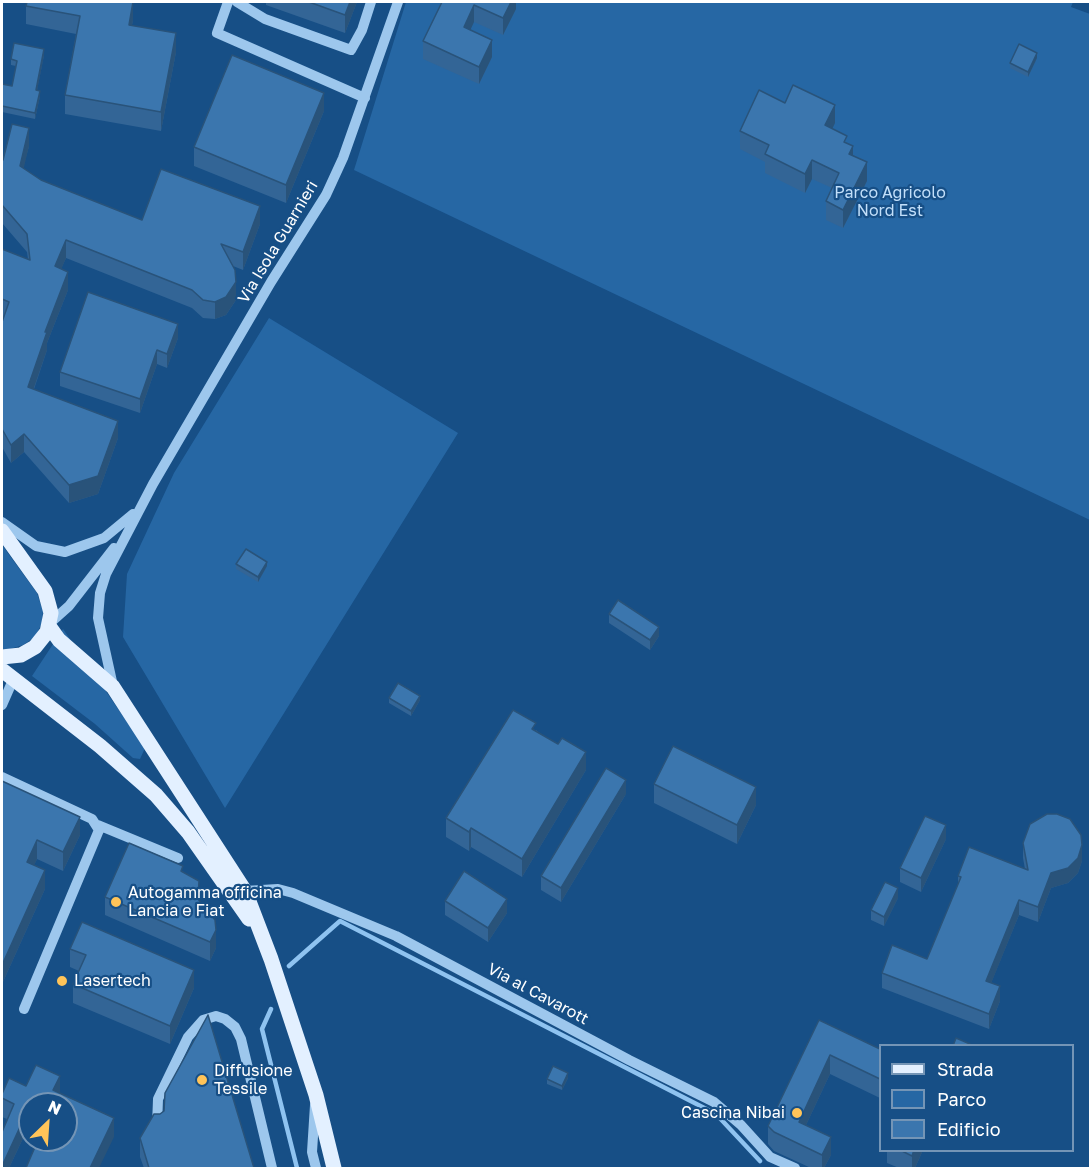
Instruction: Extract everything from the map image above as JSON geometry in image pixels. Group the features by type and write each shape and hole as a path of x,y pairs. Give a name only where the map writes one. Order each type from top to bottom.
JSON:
{"main road":[{"path":"2,531 47,594 51,610 50,624 42,640 30,651 18,656 2,657"},
{"path":"50,624 58,640 113,687 245,891 271,959 316,1095 334,1168"},
{"path":"7,675 110,754 162,801 233,893 271,959"}],"street":[{"path":"228,2 217,33 365,98"},
{"path":"237,2 265,19 351,50 362,30 372,2"},
{"name":"Via Isola Guarnieri","path":"113,687 101,634 99,604 106,574 153,484 272,282 319,208 343,158 398,2"},
{"name":"Via Isola Guarnieri","path":"2,522 43,549 57,552 80,549 104,538 128,520 153,484"},
{"name":"Via Isola Guarnieri","path":"50,624 69,606 131,526"},
{"path":"2,705 7,675"},
{"path":"2,777 92,819 98,825 178,858"},
{"path":"24,1010 99,835 98,825"},
{"name":"Via al Cavarott","path":"245,891 278,889 293,893 396,936 629,1060 714,1102 772,1164 795,1168"},
{"path":"157,1126 158,1099 188,1037 203,1020 216,1016 225,1018 235,1027 241,1039 273,1168"},
{"path":"316,1095 312,1152 316,1168"}],"green space":[{"name":"Parco Agricolo Nord Est","path":"406,2 1073,2 1071,7 1090,14 1090,520 354,170"},
{"path":"269,318 458,433 225,808 123,637 127,574 174,473"},
{"path":"2,545 37,593 43,611 42,623 35,637 23,645 10,649 2,649"},
{"path":"63,629 145,748 140,759 133,758 95,724 32,676"}],"building":[{"path":"27,2 133,2 129,25 176,33 161,112 65,95 80,16 26,6"},
{"path":"309,2 350,2 345,15"},
{"path":"442,2 511,2 503,18 474,5 464,27 492,40 479,67 423,41"},
{"path":"14,43 44,49 36,90 40,91 35,113 2,106 2,84 12,86 17,61 11,59"},
{"path":"1019,44 1037,53 1028,72 1010,63"},
{"path":"232,55 324,93 286,185 194,147"},
{"path":"793,85 835,105 825,125 847,136 844,142 853,146 849,154 867,162 843,210 826,201 839,173 812,160 805,174 765,154 769,145 740,131 759,90 785,103"},
{"path":"12,124 29,128 20,166 41,180 142,220 161,169 260,206 243,252 221,244 235,270 236,282 226,297 215,302 203,300 192,290 66,240 55,266 68,272 45,332 47,332 28,387 118,421 98,476 69,485 24,434 11,445 2,429 2,322 9,302 2,299 2,249 30,260 27,234 2,205 2,159"},
{"path":"88,292 178,324 167,354 157,350 140,399 60,372"},
{"path":"246,549 267,562 258,577 236,564"},
{"path":"618,600 659,627 650,640 609,614"},
{"path":"398,683 420,696 411,711 389,698"},
{"path":"513,710 536,723 532,729 558,744 562,738 586,752 522,859 471,828 469,832 446,818"},
{"path":"673,746 756,787 737,825 654,784"},
{"path":"606,768 626,780 561,888 541,876"},
{"path":"2,781 80,817 63,852 37,840 27,862 45,870 2,965"},
{"path":"1047,814 1057,814 1070,819 1081,835 1082,845 1078,858 1068,868 1051,873 1038,907 1019,900 986,981 1000,986 989,1014 882,973 892,945 927,959 961,877 958,876 969,847 1028,870 1023,843 1030,824"},
{"path":"925,816 946,825 921,878 900,868"},
{"path":"129,843 183,866 181,871 199,881 198,899 215,920 216,930 210,942 105,897"},
{"path":"464,871 507,899 488,928 445,901"},
{"path":"885,882 898,888 884,917 871,910"},
{"path":"82,922 194,970 170,1026 73,984 86,955 70,949"},
{"name":"Diffusione Tessile","path":"208,1015 254,1168 149,1168 140,1138 154,1114 164,1111 165,1093"},
{"path":"819,1020 879,1049 879,1079 830,1055 799,1122 831,1137 822,1155 774,1132 768,1126"},
{"path":"956,1038 970,1044 954,1044"},
{"path":"36,1065 60,1076 53,1090 57,1092 18,1092 18,1131 2,1166 2,1132 14,1104 2,1098 2,1094 9,1078 26,1086"},
{"path":"553,1066 568,1073 562,1086 547,1079"},
{"path":"78,1101 114,1118 90,1168 26,1168 33,1152 78,1152"}],"waterway":[{"path":"289,966 340,921 716,1114 760,1161"},
{"path":"271,1009 262,1029 297,1168"}],"place":[{"name":"Autogamma officina Lancia e Fiat","path":"116,902"},
{"name":"Lasertech","path":"62,981"},
{"name":"Diffusione Tessile","path":"202,1080"},
{"name":"Cascina Nibai","path":"797,1113"}]}
